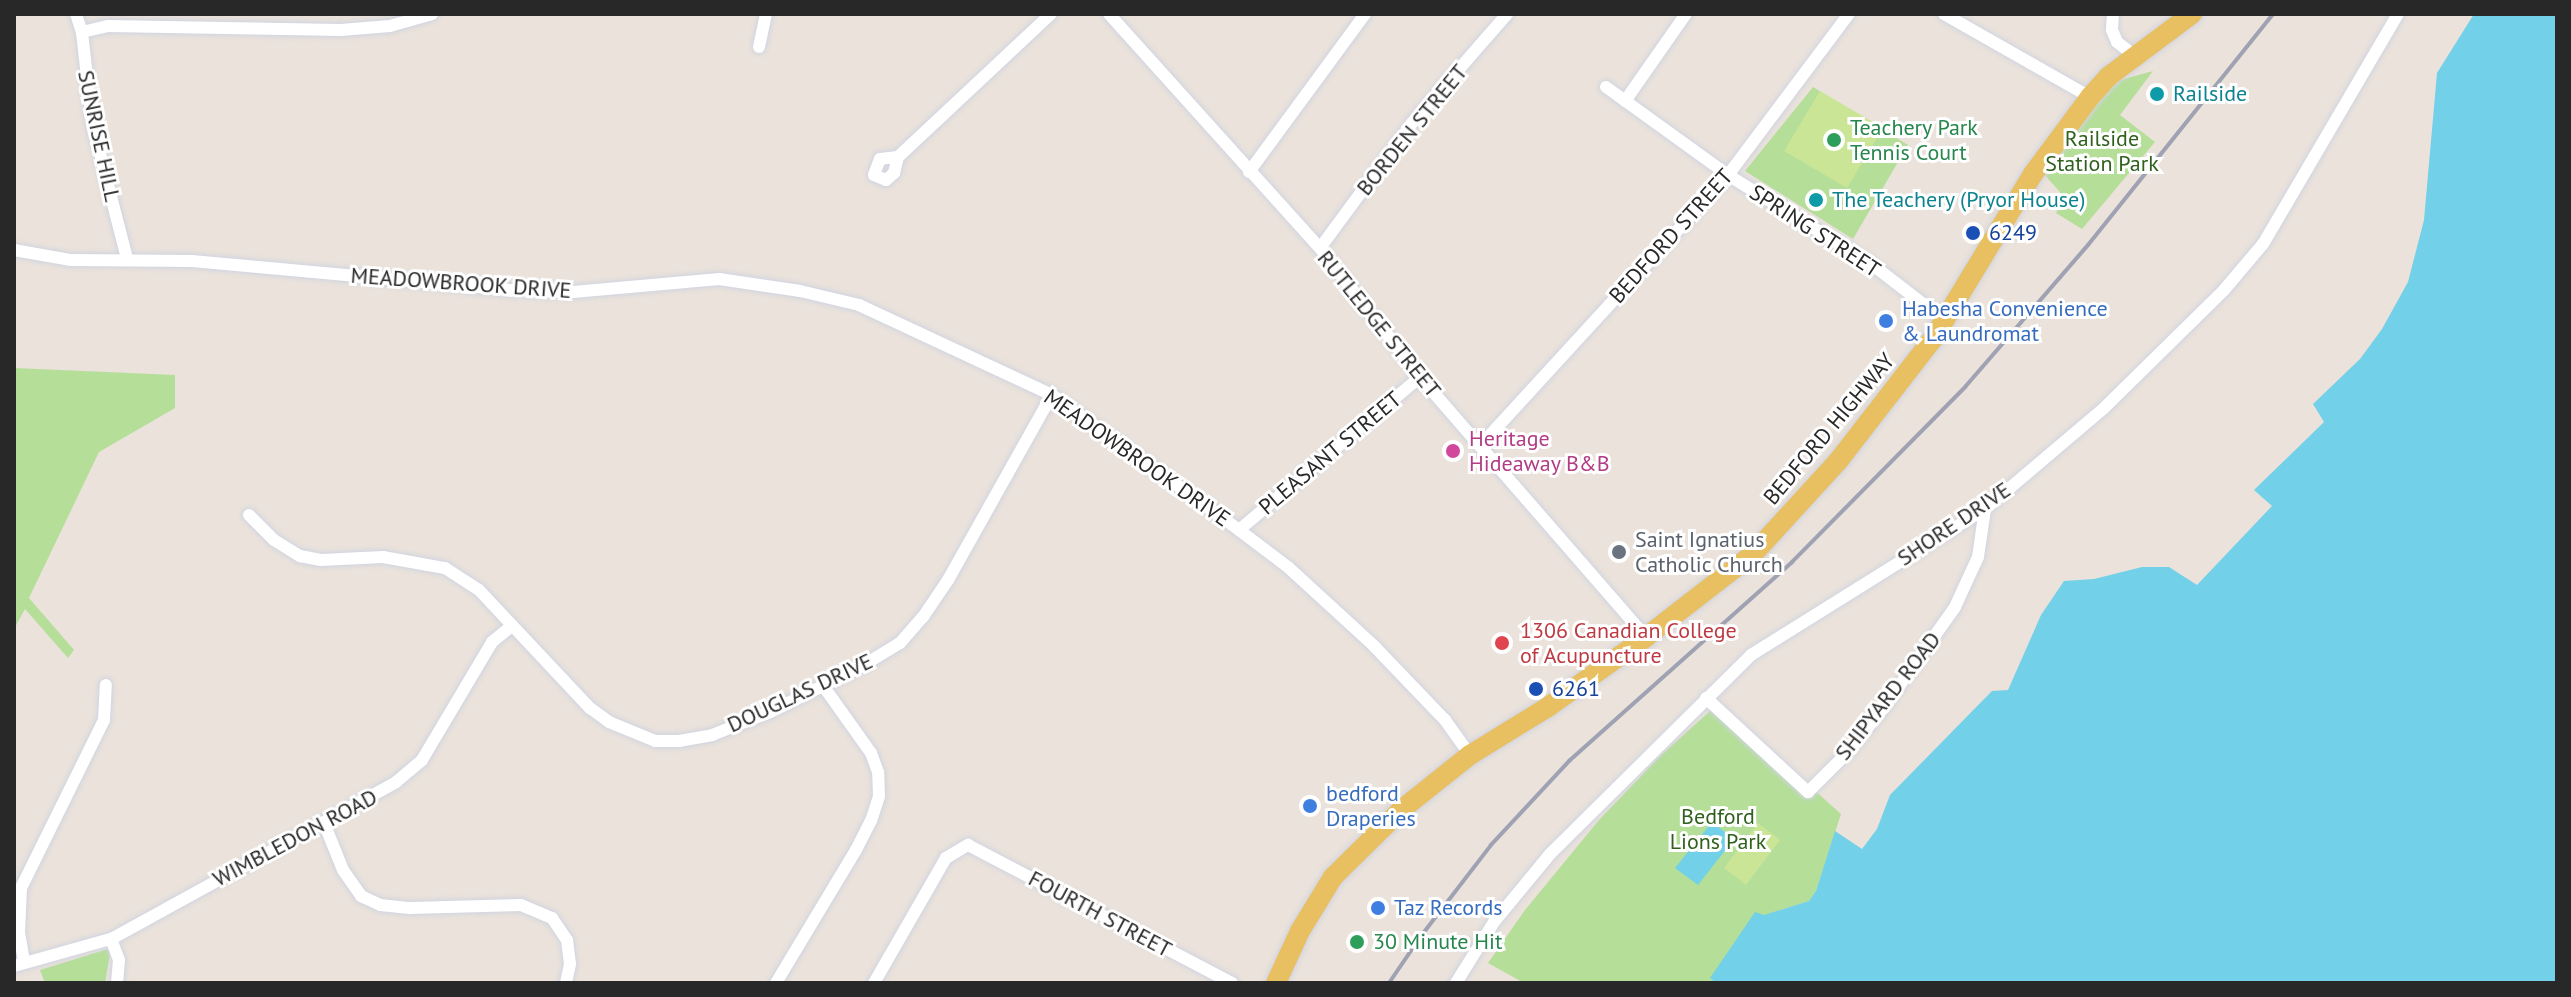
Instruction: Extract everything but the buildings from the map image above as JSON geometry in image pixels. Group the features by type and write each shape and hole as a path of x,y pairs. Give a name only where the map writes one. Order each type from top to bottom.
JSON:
{"main road":[{"name":"BEDFORD HIGHWAY","path":"1276,983 1300,931 1333,877 1401,810 1470,755 1548,707 1646,637 1753,554 1866,428 1945,321 2033,174 2090,97 2135,56 2192,14"}],"street":[{"name":"SUNRISE HILL","path":"76,14 82,32 92,123 127,258"},
{"path":"82,32 108,26 280,20 341,30 390,26 432,14"},
{"path":"759,47 766,14"},
{"path":"898,157 1051,14"},
{"name":"RUTLEDGE STREET","path":"1109,14 1320,248 1420,377 1646,637"},
{"path":"1249,172 1365,14"},
{"name":"BORDEN STREET","path":"1320,248 1412,123 1507,14"},
{"path":"1625,101 1686,14"},
{"name":"BEDFORD STREET","path":"1480,446 1728,175 1849,14"},
{"path":"1944,14 2090,97"},
{"path":"2113,14 2112,30 2117,42 2135,56"},
{"name":"SHORE DRIVE","path":"1456,983 1494,922 1550,854 1751,655 1985,509 2104,408 2224,290 2263,244 2398,14"},
{"name":"SPRING STREET","path":"1606,87 1728,175 1870,263 1945,321"},
{"name":"MEADOWBROOK DRIVE","path":"14,250 71,260 127,258 508,290 573,292 719,279 800,291 871,310 1052,395 1239,530 1289,568 1374,646 1445,720 1470,755"},
{"name":"PLEASANT STREET","path":"1239,530 1420,377"},
{"name":"DOUGLAS DRIVE","path":"249,515 274,540 300,556 321,560 383,557 445,568 479,590 590,708 630,734 655,741 679,741 712,735 824,687 900,643 923,617 1052,395"},
{"name":"SHIPYARD ROAD","path":"1706,698 1808,792 1876,718 1955,607 1978,557 1985,509"},
{"name":"WIMBLEDON ROAD","path":"19,964 82,950 111,939 373,797 422,760 492,642 512,626"},
{"path":"19,964 21,888 104,720 106,685"},
{"path":"776,983 871,821 879,796 878,772 871,753 824,687"},
{"path":"324,823 352,883 361,896 380,905 410,908 521,905 552,918 567,940 570,964 566,983"},
{"name":"FOURTH STREET","path":"874,983 946,858 968,845 1232,983"},
{"path":"111,939 119,960 117,983"}],"green space":[{"name":"Railside Station Park","path":"2153,71 2120,115 2155,142 2082,229 2056,213 2062,203 2060,192 2042,172 2113,82"},
{"path":"1813,87 1908,145 1853,239 1745,171"},
{"name":"Teachery Park Tennis Court","path":"1820,91 1883,128 1847,188 1784,151"},
{"path":"14,368 175,375 175,408 99,452 29,598 74,650 68,658 25,609 14,629"},
{"name":"Bedford Lions Park","path":"1718,704 1841,814 1816,891 1809,901 1762,916 1711,979 1716,983 1524,983 1488,963 1525,910 1599,820 1661,755"},
{"path":"1758,823 1780,840 1746,885 1724,868"},
{"path":"111,948 105,983 45,983 40,970"}],"water":[{"path":"2474,14 2557,14 2557,983 1716,983 1710,978 1755,912 1764,915 1809,901 1816,891 1835,831 1862,849 1877,829 1890,795 1992,691 2008,690 2041,615 2064,581 2094,579 2142,567 2169,567 2197,585 2272,506 2254,490 2324,422 2313,404 2360,359 2382,329 2408,282 2424,220 2437,73"},
{"path":"1712,822 1734,839 1698,885 1675,868"}],"railway":[{"path":"1389,983 1491,845 1569,761 1792,562 1965,387 2088,245 2273,14"}],"place":[{"name":"Railside","path":"2157,94"},
{"name":"Teachery Park Tennis Court","path":"1834,140"},
{"name":"The Teachery (Pryor House)","path":"1816,200"},
{"name":"6249","path":"1973,233"},
{"name":"Habesha Convenience & Laundromat","path":"1886,321"},
{"name":"Heritage Hideaway B&B","path":"1453,451"},
{"name":"Saint Ignatius Catholic Church","path":"1619,552"},
{"name":"1306 Canadian College of Acupuncture","path":"1502,643"},
{"name":"6261","path":"1536,689"},
{"name":"bedford Draperies","path":"1310,806"},
{"name":"Taz Records","path":"1378,908"},
{"name":"30 Minute Hit","path":"1357,942"}]}
